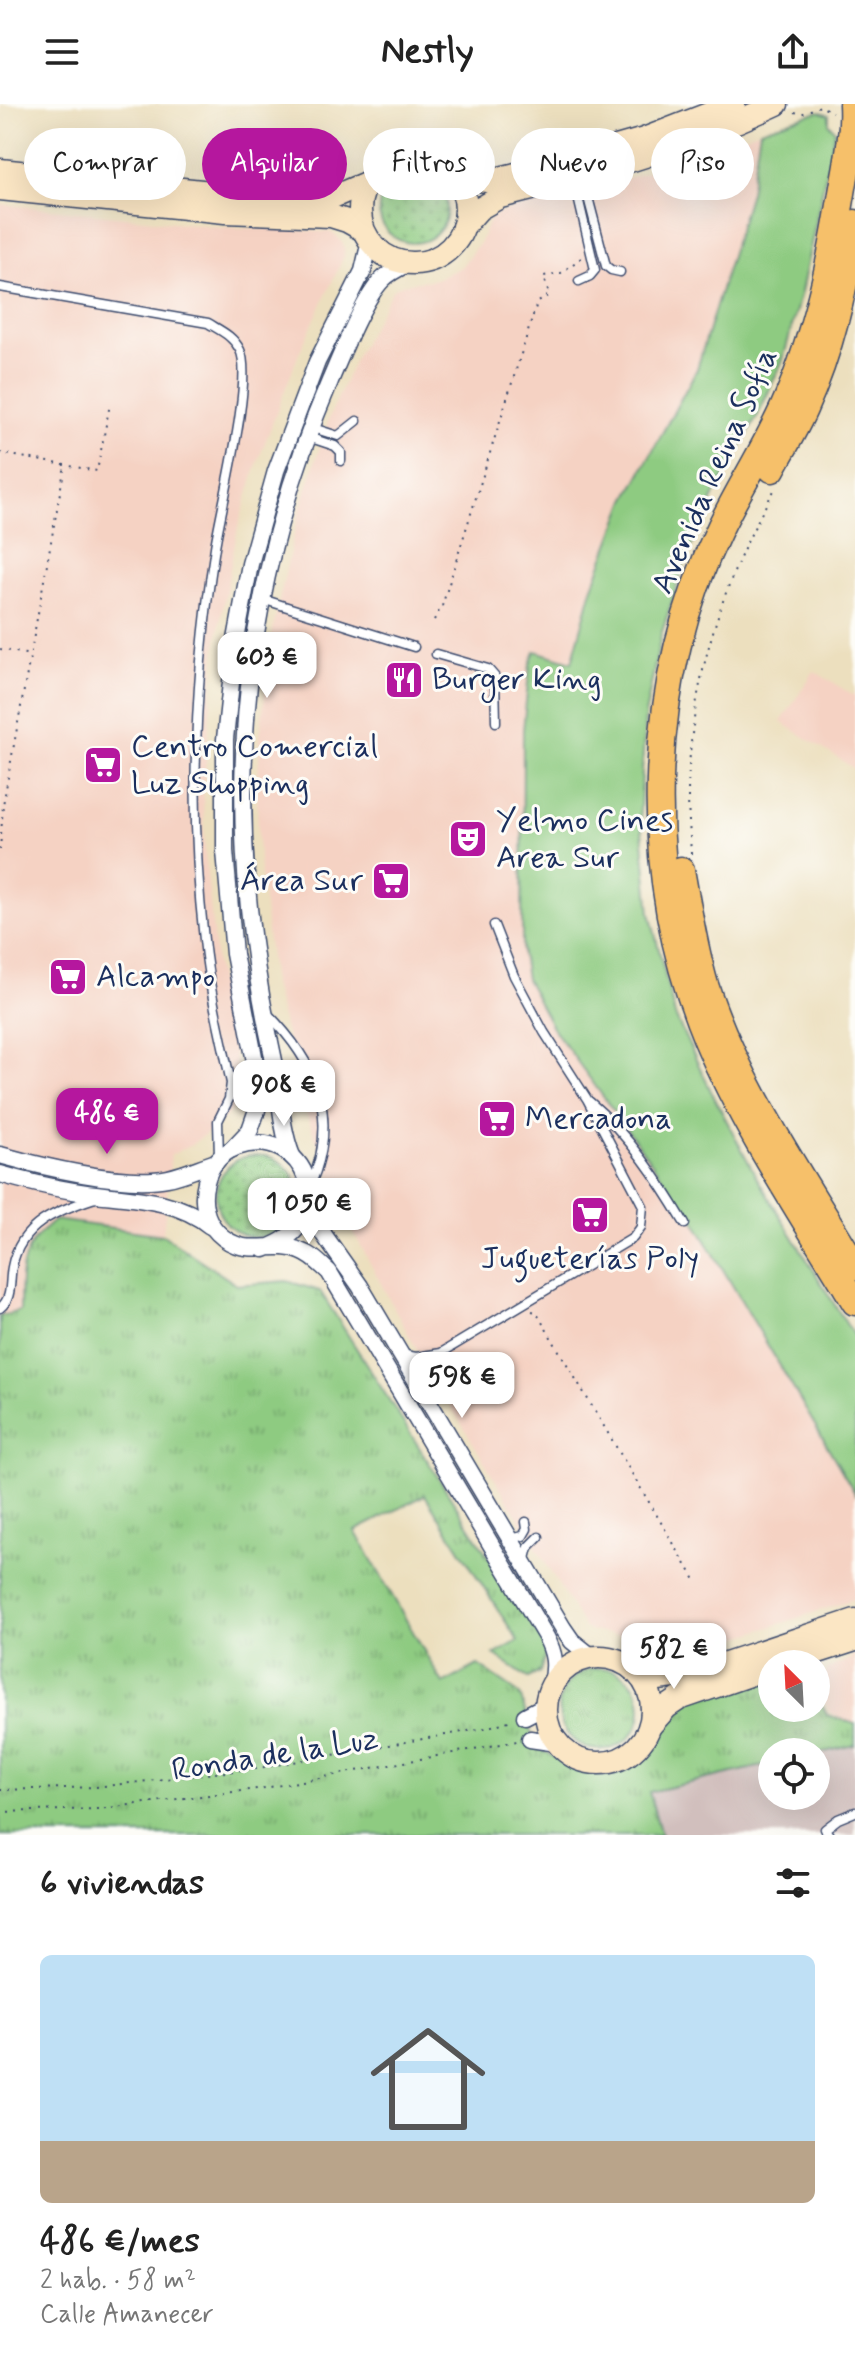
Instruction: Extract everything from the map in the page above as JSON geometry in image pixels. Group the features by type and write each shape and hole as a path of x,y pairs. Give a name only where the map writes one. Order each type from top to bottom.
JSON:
{"main road":[{"name":"Avenida Reina Sofía","path":"852,117 834,242 808,347 787,400 719,529 684,623 670,686 661,750 660,816 673,933 707,1040 743,1111 855,1302"},
{"name":"Avenida Reina Sofía","path":"855,223 841,299 827,350 804,408 735,536 701,625 678,750 677,815 681,869 691,927 706,985 723,1030 744,1077 855,1266"}],"street":[{"path":"495,179 644,139 734,104"},
{"path":"635,159 702,137 777,104"},
{"path":"0,170 190,191 303,196 333,197 363,184"},
{"path":"0,189 211,211 331,216 347,221 366,236 380,253 409,263"},
{"path":"292,1156 281,1119 278,1084 262,1008 247,908 242,793 247,700 275,537 309,432 336,367 373,293 390,273 409,263 436,258 457,240 463,227 488,202 511,196"},
{"path":"217,1232 208,1219 204,1205 203,1189 207,1175 250,1130 260,1087 234,954 225,851 225,739 235,645 250,564 276,471 317,362 363,271 366,236 360,206 363,197"},
{"path":"463,227 465,200"},
{"path":"0,1155 76,1173 143,1180 168,1178 247,1144 263,1143 278,1147 292,1156 300,1165 324,1235 360,1286 572,1641 592,1657"},
{"path":"0,1174 72,1191 169,1205 195,1214 238,1246 297,1249 329,1272 554,1652 555,1666 546,1719 557,1743"},
{"path":"264,1249 281,1243 295,1232 305,1218 309,1195"},
{"path":"525,1716 549,1694 569,1666 592,1657 616,1659 658,1679 690,1675 855,1620"},
{"path":"824,1650 855,1640"},
{"path":"530,1739 557,1743 581,1760 595,1763 610,1763 623,1758 645,1739 651,1725 653,1702 637,1671"},
{"path":"651,1725 679,1699 758,1672"}],"lane":[{"path":"579,281 595,270 583,200"},
{"path":"586,200 603,259 611,270 620,272"},
{"path":"0,287 208,323 231,337 241,351 245,369 244,389 211,571 196,697 194,816 200,905 214,1004 231,1083 229,1099 218,1121 222,1156"},
{"path":"309,432 338,436 357,421"},
{"path":"309,432 335,446 341,452 341,461"},
{"path":"262,599 414,647"},
{"path":"436,654 488,669 495,677 496,722"},
{"path":"399,1354 416,1357 441,1353 633,1238 641,1227 643,1206 587,1099 514,976 494,925"},
{"path":"262,1008 304,1056 317,1085 323,1111 322,1147 309,1195"},
{"path":"587,1099 610,1118 673,1202 685,1224"},
{"path":"0,1308 9,1298 12,1265 23,1240 35,1226 49,1215 104,1195"},
{"path":"507,1535 515,1538 523,1536 527,1529 526,1522"},
{"path":"525,1564 529,1547 539,1537"},
{"path":"829,1835 825,1829 855,1812"}],"path":[{"path":"790,104 797,114 820,106 827,107 835,117 835,126 852,117"},
{"path":"434,620 442,606 537,303 549,295 544,276 561,273 584,254"},
{"path":"0,453 97,471 110,404"},
{"path":"0,850 3,805 65,465"},
{"path":"691,855 689,773 700,675 737,562 779,482"},
{"path":"0,649 30,655"},
{"path":"525,1303 536,1312 697,1583"},
{"name":"Ronda de la Luz","path":"0,1790 96,1787 259,1768 485,1728 525,1716"},
{"name":"Ronda de la Luz","path":"0,1812 99,1809 265,1788 530,1739"}],"shaded area":[{"name":"Área Sur","path":"760,130 754,167 754,132"},
{"name":"Área Sur","path":"651,171 651,200 748,200 697,369 626,500 592,589 572,663 535,652 523,730 522,955 552,1027 695,1222 855,1493 855,1599 673,1659 664,1659 630,1637 590,1631 584,1627 414,1345 348,1222 307,1116 273,984 259,860 257,796 272,632 298,516 329,418 356,356 393,289 403,284 436,279 461,267 480,242 489,221 498,213 546,200 635,200 635,176"},
{"name":"Centro Comercial Luz Shopping","path":"0,204 221,227 330,232 344,246 344,256 299,353 258,461 238,527 216,644 203,795 205,852 216,963 240,1085 238,1102 208,1132 171,1155 163,1235 55,1220 32,1242 21,1264 20,1311 0,1316"},
{"path":"814,671 853,695 855,692 855,769 781,722"},
{"path":"855,1654 855,1726 830,1713 830,1668 852,1658 851,1655"},
{"path":"855,1745 855,1835 661,1835 649,1792 758,1767 758,1810 830,1810 830,1751"}],"green space":[{"path":"819,111 829,115 829,124 835,130 801,292 783,360 685,561 661,635 645,715 640,810 650,913 675,1016 757,1178 855,1338 855,1493 695,1222 552,1027 526,979 522,955 523,730 530,664 535,651 572,662 592,589 626,500 697,369 748,200 754,200 754,167 760,130"},
{"path":"380,200 447,202 445,222 437,233 420,243 400,241 389,233 379,216"},
{"path":"257,1155 273,1158 286,1167 295,1180 298,1196 295,1212 286,1225 273,1234 257,1237 241,1234 228,1225 219,1212 216,1196 219,1180 228,1167 241,1158"},
{"path":"55,1220 163,1235 237,1285 287,1281 320,1291 547,1649 540,1672 528,1678 494,1655 518,1641 425,1495 355,1531 443,1684 478,1665 520,1694 535,1746 563,1762 600,1776 635,1760 676,1703 758,1677 758,1722 830,1722 830,1716 855,1724 855,1745 830,1751 830,1738 758,1738 758,1767 649,1792 661,1835 0,1835 0,1316 20,1311 24,1261 28,1250"},
{"path":"592,1668 608,1668 623,1675 634,1686 641,1709 638,1725 629,1738 608,1750 592,1750 577,1743 566,1732 559,1717 559,1701 566,1686 577,1675"}],"place":[{"name":"Burger King","path":"404,680"},
{"name":"Centro Comercial Luz Shopping","path":"103,765"},
{"name":"Yelmo Cines Area Sur","path":"468,839"},
{"name":"Área Sur","path":"391,881"},
{"name":"Alcampo","path":"68,977"},
{"name":"Mercadona","path":"497,1119"},
{"name":"Jugueterías Poly","path":"590,1215"}]}
